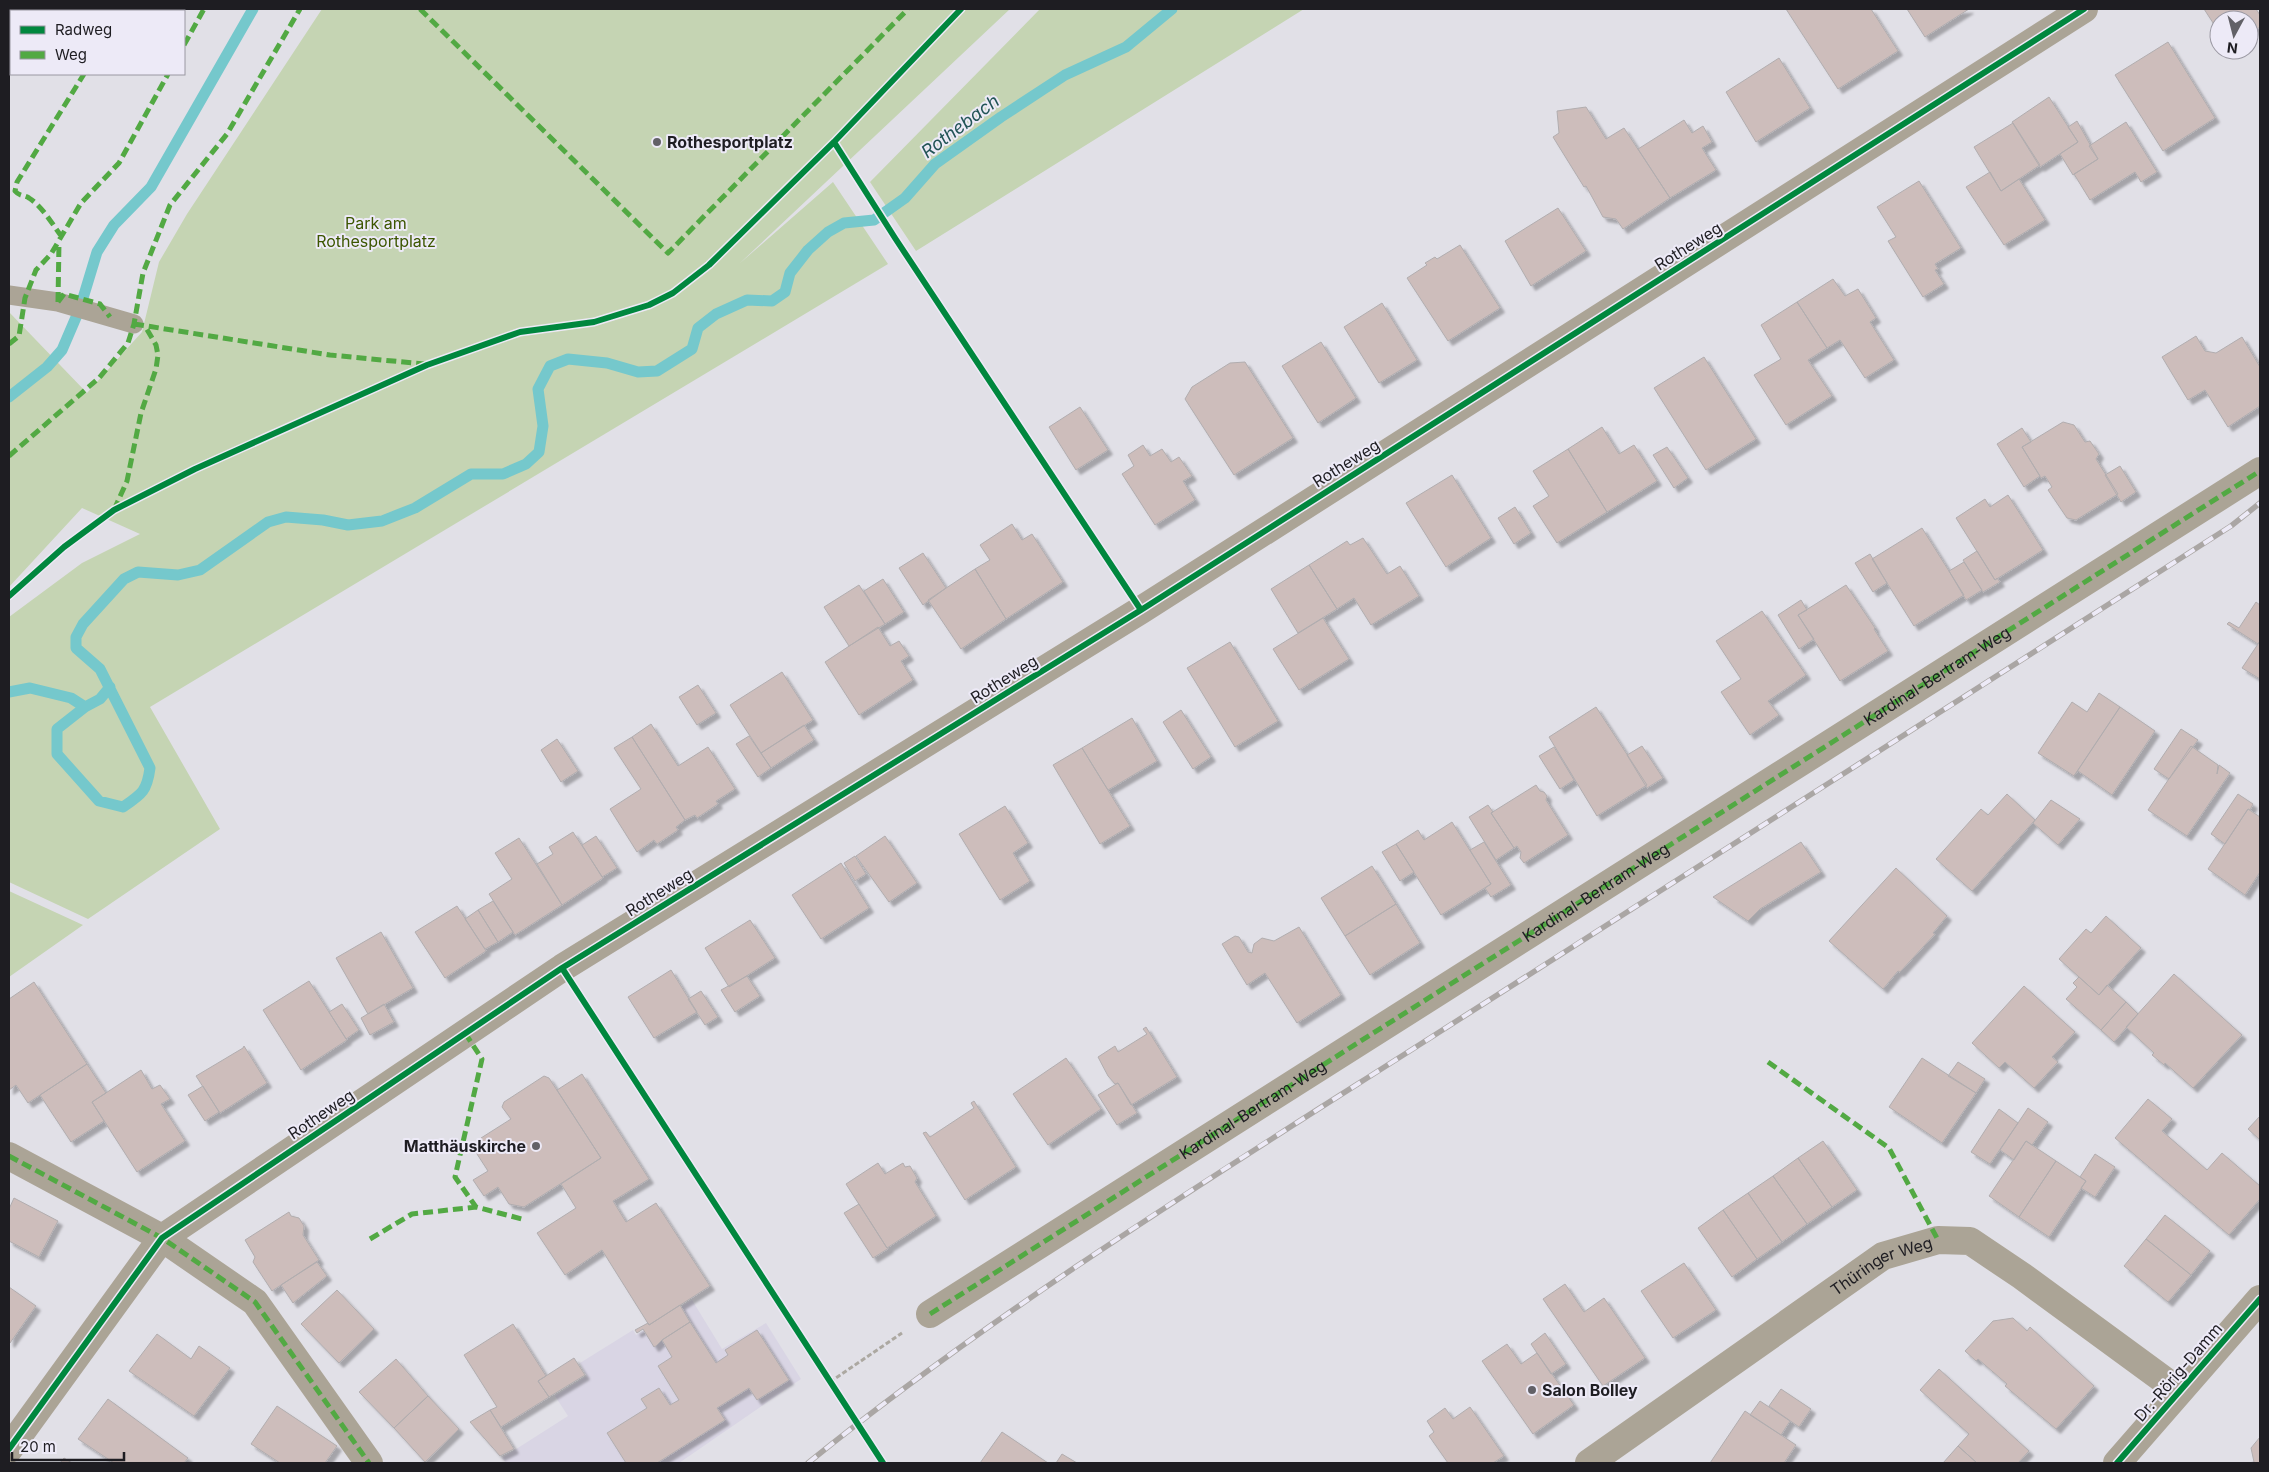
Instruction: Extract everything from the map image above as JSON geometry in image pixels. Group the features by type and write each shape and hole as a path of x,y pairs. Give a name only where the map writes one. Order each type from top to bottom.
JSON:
{"street":[{"name":"Rotheweg","path":"9,1449 162,1238 562,968 1141,610 2084,9"},
{"name":"Kardinal-Bertram-Weg","path":"930,1314 2260,471"},
{"path":"9,1156 162,1238 255,1302 369,1463"},
{"name":"Thüringer Weg","path":"1590,1463 1883,1256 1938,1240 1970,1241 2022,1276 2179,1391"},
{"name":"Dr.-Rörig-Damm","path":"2117,1463 2260,1299"}],"lane":[{"path":"9,295 58,302 134,324"}],"path":[{"path":"830,1382 930,1314"}],"shaded area":[{"path":"692,1300 722,1349 766,1323 801,1379 679,1463 506,1463 502,1458 568,1416 555,1396 587,1376 580,1363 633,1330 636,1335"}],"green space":[{"name":"Park am Rothesportplatz","path":"322,9 1010,9 739,264 833,182 888,264 150,707 220,829 88,919 9,882 9,617 82,563 140,534 82,508 9,587 9,312 87,393 142,332 159,262 187,214"},
{"path":"1040,9 1304,9 916,251 870,182"},
{"path":"9,891 83,925 9,977"}],"building":[{"path":"1786,9 1871,9 1898,51 1838,89"},
{"path":"1907,9 1969,9 1925,37"},
{"path":"2204,9 2257,10 2209,10 2209,17"},
{"path":"2168,42 2215,118 2163,151 2115,75"},
{"path":"1779,58 1810,108 1756,142 1726,92"},
{"path":"2049,97 2078,142 2040,167 2012,122"},
{"path":"1586,107 1606,139 1624,128 1670,198 1623,229 1616,219 1603,217 1586,186 1584,187 1553,137 1559,133 1557,111"},
{"path":"1684,120 1692,133 1703,126 1712,142 1702,148 1716,170 1670,198 1638,149"},
{"path":"2077,121 2098,159 2073,175 2060,154 2078,142 2068,127"},
{"path":"2126,122 2157,172 2141,182 2135,172 2090,200 2074,174 2098,159 2089,146"},
{"path":"2013,123 2040,165 2001,191 1974,147"},
{"path":"1990,172 2001,191 2019,179 2045,220 2004,245 1966,187"},
{"path":"1919,181 1961,248 1935,264 1938,269 1935,270 1944,284 1923,297 1888,241 1896,237 1877,207"},
{"path":"1558,208 1586,251 1531,286 1505,241"},
{"path":"1460,245 1500,308 1448,341 1407,278 1427,265 1425,263 1435,257 1437,259"},
{"path":"1833,279 1845,296 1858,289 1876,318 1870,322 1894,360 1865,378 1840,340 1827,348 1797,302"},
{"path":"1797,302 1827,348 1808,360 1832,396 1786,425 1754,375 1781,359 1761,325"},
{"path":"1382,303 1417,360 1379,383 1344,327"},
{"path":"2196,336 2205,351 2216,353 2242,337 2260,367 2260,406 2228,427 2205,390 2188,400 2162,357"},
{"path":"1321,342 1356,398 1318,423 1282,366"},
{"path":"1704,357 1756,439 1706,470 1654,388"},
{"path":"1245,362 1293,438 1234,475 1185,399 1192,387 1230,363"},
{"path":"1080,407 1108,450 1076,470 1049,427"},
{"path":"2063,422 2074,425 2085,442 2090,441 2099,454 2096,459 2118,494 2076,520 2067,518 2048,490 2052,487 2045,476 2041,478 2022,447"},
{"path":"1602,427 1619,454 1634,445 1657,481 1607,512 1568,449"},
{"path":"2022,428 2031,442 2022,447 2040,476 2024,487 1997,444"},
{"path":"1143,445 1150,456 1162,449 1171,462 1179,457 1192,476 1183,481 1195,500 1155,525 1122,474 1134,466 1128,455"},
{"path":"1667,447 1688,478 1674,488 1653,455"},
{"path":"1568,449 1607,512 1557,543 1533,506 1549,496 1533,471"},
{"path":"2120,466 2136,492 2121,502 2105,475"},
{"path":"1452,475 1491,538 1446,567 1406,503"},
{"path":"2008,495 2043,550 1995,580 1956,518 1985,499 1990,507"},
{"path":"1515,507 1531,533 1514,544 1498,518"},
{"path":"1012,524 1022,540 1032,534 1063,582 1006,619 975,569 990,560 980,545"},
{"path":"1922,528 1964,595 1914,626 1872,559"},
{"path":"1363,538 1387,574 1400,566 1419,596 1371,625 1354,598 1337,609 1309,565 1347,541 1350,545"},
{"path":"1977,551 1995,580 1997,578 2000,582 1983,592 1963,560"},
{"path":"923,553 946,588 923,605 899,568"},
{"path":"1870,554 1887,583 1873,592 1855,563"},
{"path":"1964,562 1982,590 1966,600 1949,571"},
{"path":"1309,565 1337,609 1298,633 1271,589"},
{"path":"975,569 1006,619 961,649 928,600"},
{"path":"883,579 904,612 885,624 864,591"},
{"path":"859,585 885,624 849,646 824,607"},
{"path":"1846,585 1888,651 1840,681 1798,615"},
{"path":"1801,600 1807,610 1798,615 1814,639 1799,649 1778,615"},
{"path":"2256,602 2260,605 2260,641 2258,644 2227,624 2229,622 2239,628"},
{"path":"1762,611 1806,675 1768,701 1779,715 1750,735 1721,692 1741,679 1716,641"},
{"path":"1323,618 1349,659 1299,690 1273,649"},
{"path":"878,627 890,646 899,641 909,656 901,661 913,680 859,715 825,662"},
{"path":"2260,641 2260,679 2242,668"},
{"path":"1230,642 1278,721 1235,747 1187,668"},
{"path":"782,672 813,720 761,753 730,705"},
{"path":"698,685 716,713 697,725 679,697"},
{"path":"2099,693 2120,707 2074,776 2038,753 2072,702 2087,712"},
{"path":"1596,707 1647,785 1597,816 1549,737"},
{"path":"2120,707 2155,731 2112,795 2078,771 2074,776"},
{"path":"1181,710 1211,757 1193,769 1163,722"},
{"path":"1132,718 1157,761 1108,790 1082,748"},
{"path":"651,724 678,766 708,747 735,789 716,801 718,804 697,818 695,815 685,820 632,737"},
{"path":"804,725 814,740 771,768 761,753"},
{"path":"2181,729 2198,740 2169,779 2154,769"},
{"path":"749,736 771,768 758,777 736,744"},
{"path":"632,737 685,820 676,827 678,830 657,844 654,840 637,852 610,809 641,789 614,748"},
{"path":"557,739 578,771 561,782 541,750"},
{"path":"1642,746 1663,778 1647,788 1627,755"},
{"path":"2191,746 2218,765 2217,774 2219,765 2230,773 2187,836 2148,810"},
{"path":"1554,747 1574,780 1560,789 1539,756"},
{"path":"1082,748 1130,826 1100,844 1053,765"},
{"path":"1536,785 1547,796 1546,800 1568,835 1524,863 1520,858 1521,852 1517,846 1514,848 1491,813"},
{"path":"2007,794 2035,820 1972,891 1936,859 1981,809 1988,815"},
{"path":"2238,794 2253,804 2225,844 2211,834"},
{"path":"2051,800 2080,819 2058,845 2033,823"},
{"path":"1488,805 1493,812 1491,813 1514,848 1496,860 1469,817"},
{"path":"1005,806 1028,843 1013,853 1030,881 1000,900 959,834"},
{"path":"2248,809 2260,817 2260,872 2245,895 2208,869"},
{"path":"1452,822 1491,884 1441,915 1396,844 1418,830 1424,840"},
{"path":"573,832 603,878 562,905 537,864 553,854 549,847"},
{"path":"596,836 617,868 602,877 582,845"},
{"path":"885,836 917,883 889,902 856,856"},
{"path":"519,838 562,905 515,935 489,894 512,879 495,853"},
{"path":"1484,842 1511,885 1491,897 1485,888 1491,884 1470,850"},
{"path":"1801,842 1821,872 1760,909 1748,921 1713,897"},
{"path":"1396,844 1414,872 1400,881 1382,852"},
{"path":"855,856 866,874 855,881 844,863"},
{"path":"841,863 869,908 821,939 792,895"},
{"path":"1372,866 1396,904 1345,936 1321,898"},
{"path":"1896,868 1947,916 1933,933 1935,934 1883,989 1829,941"},
{"path":"493,901 513,932 498,942 478,910"},
{"path":"1396,904 1420,943 1370,975 1345,936"},
{"path":"457,906 486,951 445,978 415,932"},
{"path":"478,910 498,942 485,949 465,919"},
{"path":"2106,916 2141,948 2099,995 2059,959 2086,929 2091,933"},
{"path":"750,920 775,958 729,987 705,948"},
{"path":"1299,927 1341,995 1297,1023 1265,973 1247,985 1222,944 1235,936 1239,937 1248,952 1252,953 1254,944 1262,938 1274,941"},
{"path":"381,932 413,988 368,1014 336,958"},
{"path":"671,970 697,1012 654,1038 628,997"},
{"path":"2174,974 2242,1035 2193,1088 2165,1063 2164,1065 2152,1055 2154,1053 2126,1027"},
{"path":"747,976 760,996 735,1012 721,990"},
{"path":"2079,977 2099,995 2107,985 2126,1002 2101,1030 2066,999 2077,987 2073,983"},
{"path":"309,981 347,1040 301,1070 263,1010"},
{"path":"34,982 87,1064 28,1103 16,1085 9,1090 9,999"},
{"path":"2024,986 2075,1032 2052,1057 2058,1062 2034,1088 2005,1062 1999,1068 1972,1043"},
{"path":"701,991 718,1017 705,1025 688,999"},
{"path":"2126,1002 2138,1014 2114,1042 2101,1030"},
{"path":"342,1004 359,1030 346,1039 329,1012"},
{"path":"384,1004 394,1022 370,1035 361,1018"},
{"path":"1146,1027 1177,1077 1131,1105 1118,1083 1115,1084 1108,1076 1098,1057 1115,1046 1118,1052 1147,1034 1143,1029"},
{"path":"244,1046 267,1083 220,1113 196,1076"},
{"path":"1066,1058 1101,1109 1048,1145 1013,1094"},
{"path":"1922,1058 1976,1093 1942,1143 1889,1107"},
{"path":"1958,1062 1985,1079 1976,1093 1948,1076"},
{"path":"87,1064 106,1093 92,1102 104,1121 71,1142 40,1095"},
{"path":"141,1070 152,1089 160,1085 170,1099 161,1104 185,1141 137,1172 92,1102"},
{"path":"582,1074 649,1179 613,1201 626,1222 656,1203 710,1286 649,1325 602,1250 565,1275 537,1233 576,1208 561,1184 601,1158 557,1090"},
{"name":"Matthäuskirche","path":"544,1076 549,1078 601,1158 524,1207 509,1204 498,1187 484,1196 473,1180 488,1171 477,1154 481,1138 511,1119 502,1107 504,1102"},
{"path":"1118,1083 1137,1113 1117,1125 1098,1095"},
{"path":"203,1086 219,1112 205,1121 188,1095"},
{"path":"2148,1099 2172,1119 2162,1131 2207,1170 2222,1153 2260,1186 2260,1199 2229,1235 2115,1138"},
{"path":"974,1101 1016,1167 965,1200 923,1133 926,1132 930,1137 974,1108 971,1103"},
{"path":"2028,1108 2048,1122 2032,1145 2026,1141 2014,1160 2000,1150"},
{"path":"1999,1109 2018,1123 1990,1164 1971,1152"},
{"path":"2260,1116 2260,1140 2248,1129"},
{"path":"1823,1141 1857,1190 1832,1207 1798,1158"},
{"path":"2026,1141 2056,1161 2019,1217 1989,1196"},
{"path":"2095,1154 2115,1167 2095,1197 2081,1188 2086,1181 2080,1177"},
{"path":"1798,1158 1832,1207 1807,1224 1773,1176"},
{"path":"2056,1161 2086,1181 2049,1237 2019,1217"},
{"path":"878,1163 885,1174 903,1163 905,1167 910,1166 917,1178 915,1182 936,1216 887,1248 846,1184"},
{"path":"1773,1176 1807,1224 1782,1242 1748,1193"},
{"path":"1748,1193 1782,1242 1757,1259 1723,1210"},
{"path":"14,1198 58,1221 39,1257 9,1241 9,1209"},
{"path":"859,1204 887,1248 889,1248 873,1258 844,1213"},
{"path":"1723,1210 1757,1259 1732,1277 1698,1228"},
{"path":"289,1212 291,1216 299,1218 304,1226 303,1235 319,1260 272,1291 253,1262 255,1257 245,1240"},
{"path":"2165,1215 2210,1251 2191,1275 2146,1239"},
{"path":"2146,1239 2191,1275 2168,1302 2124,1266"},
{"path":"317,1262 327,1276 293,1303 281,1285"},
{"path":"1684,1263 1716,1310 1673,1338 1641,1291"},
{"path":"1565,1284 1584,1312 1604,1298 1645,1358 1603,1386 1543,1299"},
{"path":"9,1287 36,1306 10,1343 9,1342"},
{"path":"337,1290 374,1329 339,1363 301,1324"},
{"path":"680,1305 690,1322 656,1346 654,1347 643,1329 637,1333 635,1330 648,1323 649,1325"},
{"path":"2013,1318 2027,1331 2030,1327 2094,1386 2056,1429 2005,1386 2007,1384 1978,1359 1976,1361 1965,1351 1993,1321"},
{"path":"690,1322 716,1363 728,1355 725,1350 757,1330 789,1380 757,1400 749,1388 717,1408 725,1420 657,1463 626,1463 607,1433 647,1408 641,1399 659,1388 670,1405 679,1400 658,1366 672,1357 662,1340"},
{"path":"513,1324 546,1376 538,1381 549,1397 501,1427 490,1410 497,1407 464,1355"},
{"path":"1545,1333 1566,1364 1551,1374 1531,1344"},
{"path":"157,1334 191,1359 199,1346 230,1368 194,1416 129,1371"},
{"name":"Salon Bolley","path":"1507,1344 1521,1364 1537,1353 1574,1405 1533,1434 1482,1361"},
{"path":"574,1358 585,1375 549,1397 538,1381"},
{"path":"396,1359 428,1396 394,1428 359,1392"},
{"path":"1939,1369 2029,1451 2018,1463 1977,1463 1958,1446 1969,1434 1920,1390"},
{"path":"1781,1389 1811,1409 1799,1427 1769,1406"},
{"path":"428,1396 459,1429 425,1462 394,1428"},
{"path":"108,1399 188,1458 184,1463 114,1463 78,1439"},
{"path":"1760,1401 1790,1421 1781,1435 1750,1415"},
{"path":"277,1406 337,1446 325,1463 280,1463 251,1444"},
{"path":"1470,1407 1504,1456 1493,1463 1448,1463 1429,1436 1434,1432 1427,1421 1445,1408 1453,1419"},
{"path":"490,1410 514,1449 500,1456 470,1422"},
{"path":"1745,1411 1796,1445 1784,1463 1710,1463"},
{"path":"1002,1432 1048,1463 980,1463"},
{"path":"2260,1437 2260,1463 2248,1463 2254,1462 2251,1448"},
{"path":"1958,1446 1977,1463 1943,1463"},
{"path":"1062,1454 1077,1463 1056,1463"},
{"path":"64,1458 72,1463 60,1463"}],"waterway":[{"path":"9,397 47,367 62,350 80,308 97,252 114,225 151,187 253,9"},
{"name":"Rothebach","path":"9,692 30,688 71,698 85,707 57,729 57,754 99,801 123,807 135,799 145,787 150,768 100,669 76,648 76,637 83,624 124,579 138,572 178,575 200,570 268,522 286,517 323,520 348,525 382,521 415,508 471,474 503,474 526,464 539,452 543,426 538,389 550,366 568,359 607,363 638,372 657,371 692,349 698,328 716,314 747,300 772,301 785,292 790,273 808,250 828,232 844,223 874,220 905,198 935,164 1001,117 1065,75 1126,47 1172,9"},
{"name":"Rothebach","path":"85,707 100,699 110,687"}],"railway":[{"path":"808,1463 958,1349 1113,1242 2231,526 2260,503"}],"marked path":[{"path":"185,43 204,9"},
{"path":"9,456 99,378 128,343 134,324 143,273 170,205 227,134 300,9"},
{"path":"420,9 668,253 908,9"},
{"path":"62,237 39,206 15,191 17,182 83,75"},
{"path":"9,344 19,336 25,298 36,270 51,254 81,203 119,163 167,75"},
{"path":"58,302 59,242"},
{"path":"58,302 64,294 100,304 110,317"},
{"path":"134,324 330,355 424,364"},
{"path":"114,510 127,481 141,413 156,369 158,355 156,345 145,326"},
{"path":"930,1314 2260,471"},
{"path":"465,1033 482,1059 455,1177 476,1207"},
{"path":"1768,1062 1889,1148 1938,1240"},
{"path":"9,1156 162,1238 255,1302 369,1463"},
{"path":"370,1239 412,1214 476,1207 522,1219"}],"cycle path":[{"path":"9,596 64,547 114,510 195,469 427,365 520,332 594,322 649,305 673,293 709,265 834,142 961,9"},
{"path":"9,1449 162,1238 562,968 1141,610 2084,9"},
{"path":"834,142 895,238 1141,610"},
{"path":"562,968 883,1463"},
{"path":"2117,1463 2260,1299"}],"place":[{"name":"Rothesportplatz","path":"657,142"},
{"name":"Matthäuskirche","path":"536,1146"},
{"name":"Salon Bolley","path":"1532,1390"}]}
